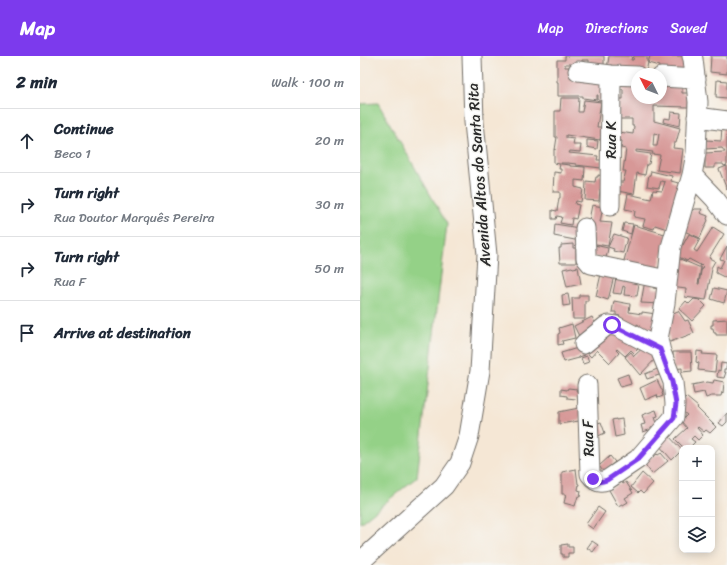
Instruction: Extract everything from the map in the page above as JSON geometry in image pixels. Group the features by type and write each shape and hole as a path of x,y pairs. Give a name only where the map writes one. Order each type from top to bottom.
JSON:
{"street":[{"name":"Avenida Altos do Santa Rita","path":"360,562 444,486 460,463 469,436 480,370 487,255 474,122 472,56"},
{"path":"660,349 658,339 665,303 671,247 692,174 696,153 698,102 692,56"},
{"path":"578,71 631,76"},
{"name":"Rua K","path":"610,206 611,75"},
{"path":"667,77 696,79"},
{"path":"697,117 727,121"},
{"path":"692,174 715,198 727,215"},
{"path":"585,228 586,254 588,261 591,264 667,280"},
{"path":"584,344 603,328 609,325 616,326 660,349"},
{"name":"Rua F","path":"587,385 590,474 593,479 602,482 638,459 674,418 676,404 672,382 660,349"}],"green space":[{"path":"378,103 447,224 417,477 360,523 360,104"}],"building":[{"path":"565,56 604,56 604,65 589,65 589,60 582,60 582,64 565,64 565,67 573,67 572,80 606,79 606,101 598,100 598,95 597,100 583,98 583,96 558,96 557,60 565,60"},
{"path":"609,56 632,56 631,60 633,60 634,56 647,56 647,68 631,68 631,71 607,69"},
{"path":"650,56 685,56 688,70 667,73 667,68 659,68 659,66 648,63"},
{"path":"711,56 727,56 727,74 710,72"},
{"path":"717,80 727,81 727,98 716,97"},
{"path":"617,81 631,82 631,104 667,104 667,86 682,87 682,93 689,93 688,107 654,106 654,121 680,128 673,148 683,149 680,173 657,170 660,155 652,154 653,152 636,150 636,152 651,154 645,175 637,173 634,194 617,191 618,182 623,182 626,171 623,171 626,149 621,148 622,141 617,140 619,132 633,134 634,126 632,126 632,119 619,119 619,99 623,99 623,89 617,89","holes":["654,133 659,134 657,146 653,146"]},
{"path":"561,98 579,98 578,112 582,112 584,100 601,102 597,127 602,127 600,140 566,135 566,138 574,139 573,145 581,145 580,152 570,151 569,153 598,156 597,160 602,160 601,168 561,163 570,166 585,167 584,181 575,180 575,187 583,189 581,202 576,201 575,204 579,205 576,219 572,218 571,225 560,223 562,217 557,216 556,219 552,219 552,210 557,211 560,198 560,192 553,192 554,172 561,173 561,169 559,169 560,164 554,163 554,149 555,150 557,137 555,137 555,111 560,111"},
{"path":"671,112 681,113 680,126 663,122 664,118 670,119"},
{"path":"722,127 727,127 727,165 724,166 723,164 715,164 715,168 705,168 705,153 725,152 722,148 705,149 706,140 721,141"},
{"path":"587,140 598,141 597,149 587,147"},
{"path":"727,166 727,190 719,169"},
{"path":"651,171 672,176 671,181 682,184 667,229 655,225 654,229 643,226 645,219 634,217 635,211 625,209 628,194 651,199 653,190 662,191 665,182 661,181 659,188 647,186"},
{"path":"598,175 605,176 607,190 600,189 599,201 585,200 586,181 595,182"},
{"path":"592,205 603,207 600,222 612,223 608,246 589,243 589,220"},
{"path":"695,209 702,209 700,213 708,216 708,220 700,238 682,230 691,211"},
{"path":"624,223 633,224 631,234 622,231"},
{"path":"555,224 579,228 580,241 554,236"},
{"path":"634,225 668,235 657,270 623,264"},
{"path":"713,227 724,234 709,258 715,261 711,268 706,300 685,297 686,289 671,287 680,259 701,268 698,284 703,267 689,259 687,261 675,255 677,242 683,245 689,234 700,239 694,250 697,252"},
{"path":"614,234 627,238 623,253 613,251 614,249 608,247"},
{"path":"573,244 573,248 576,248 576,263 560,263 559,248 561,248 561,245"},
{"path":"594,245 608,248 606,259 591,256"},
{"path":"727,246 726,278 716,273 717,266 720,268 724,260 720,259"},
{"path":"578,267 581,284 567,287 563,269"},
{"path":"617,273 640,277 637,296 624,295 625,287 623,286 621,294 613,293"},
{"path":"601,274 614,276 608,300 596,296"},
{"path":"654,279 653,288 661,289 660,304 641,303 645,280"},
{"path":"714,288 727,291 724,303 711,299"},
{"path":"568,294 570,305 563,306 562,295"},
{"path":"579,295 588,295 588,301 585,301 585,319 573,319 572,298 579,298"},
{"path":"694,299 700,300 706,306 692,321 679,309 686,301 689,304"},
{"path":"614,301 630,304 629,312 656,314 654,338 638,335 639,325 637,324 635,334 619,321 620,316 616,315 616,312 612,312"},
{"path":"678,311 685,321 688,320 694,333 670,342 667,329 670,328 666,316"},
{"path":"592,317 598,329 580,338 574,326"},
{"path":"727,319 727,335 716,335 713,328 711,328 711,325 713,325 713,320"},
{"path":"572,324 575,338 562,341 563,344 558,345 558,334 560,333 559,328"},
{"path":"614,327 643,344 634,353 631,350 625,356 617,349 616,350 619,353 610,363 597,350 591,357 584,350 600,332 607,338"},
{"path":"647,344 658,356 640,375 625,357 631,352 634,356"},
{"path":"581,347 585,351 585,355 564,362 561,353"},
{"path":"697,351 703,352 702,354 717,355 715,372 698,370 699,363 696,362"},
{"path":"673,352 691,352 692,371 682,372 682,368 673,369"},
{"path":"587,356 589,362 583,364 581,358"},
{"path":"721,363 727,364 726,369 724,369 724,372 726,372 724,378 717,377 718,370 720,371"},
{"path":"660,368 662,374 647,379 645,374"},
{"path":"628,374 631,384 621,387 617,378"},
{"path":"657,380 663,392 663,396 658,398 657,395 645,400 640,388"},
{"path":"714,380 724,382 723,393 722,392 721,396 711,396 706,398 704,392 694,394 692,385 707,382 713,383"},
{"path":"568,388 581,391 580,398 567,398 567,396 561,395 561,389 567,390"},
{"path":"686,397 698,407 697,408 716,427 710,433 706,430 704,432 698,427 697,428 703,435 698,440 694,436 691,439 695,442 692,445 681,445 675,439 687,428 681,421 687,415 682,411 679,405"},
{"path":"584,407 579,425 579,421 559,424 559,412"},
{"path":"656,410 658,416 655,417 658,427 643,432 641,425 645,424 642,415"},
{"path":"727,413 727,422 723,426 719,423"},
{"path":"622,419 624,435 615,437 612,420"},
{"path":"601,422 605,433 596,437 594,433 598,431 595,424"},
{"path":"668,435 679,447 679,453 672,460 658,444"},
{"path":"661,453 668,461 652,474 644,463 652,456 653,457"},
{"path":"610,456 615,462 603,471 599,466"},
{"path":"576,469 579,484 578,490 581,491 580,497 578,496 575,506 564,503 566,494 562,494 562,472"},
{"path":"642,473 653,483 643,494 640,491 638,493 631,487"},
{"path":"622,482 623,484 626,482 633,493 625,498 628,502 618,506 609,490"},
{"path":"598,507 605,512 593,529 586,524"},
{"path":"592,541 598,545 593,552 587,548"},
{"path":"568,544 568,547 573,547 573,553 568,553 568,557 563,557 563,554 561,554 561,545"}],"route":[{"path":"593,479 602,482 607,480 638,459 674,418 676,404 672,382 660,349 612,325"}]}
